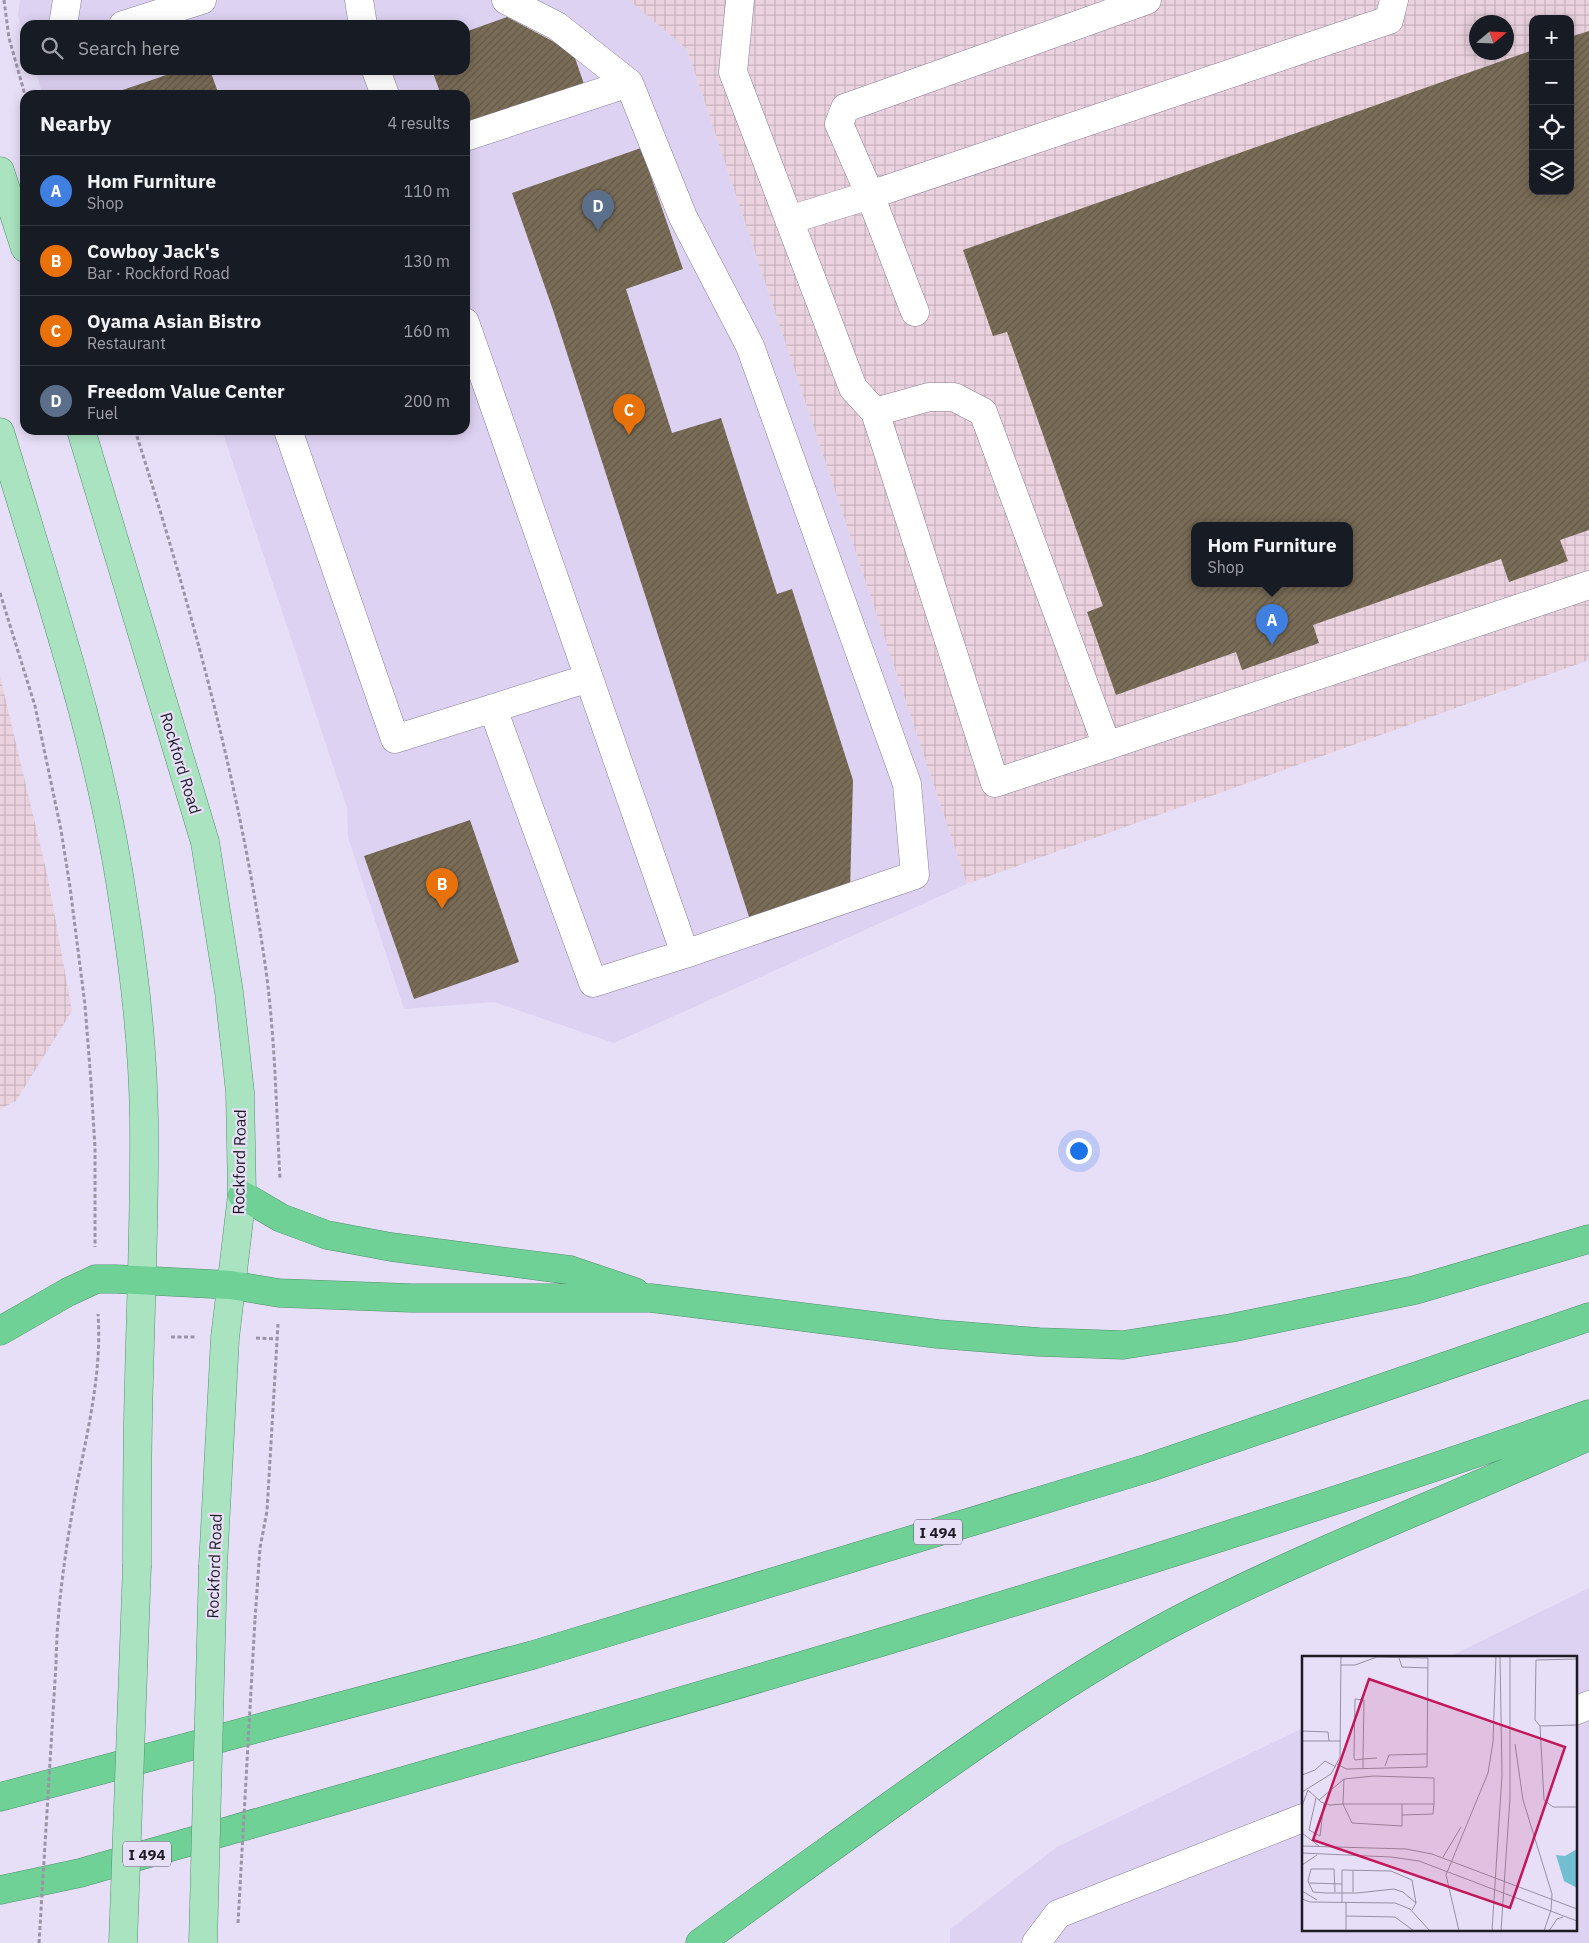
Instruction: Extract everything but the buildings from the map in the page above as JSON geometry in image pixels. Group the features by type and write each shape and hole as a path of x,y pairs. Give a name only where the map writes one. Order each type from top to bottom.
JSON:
{"highway":[{"path":"242,1195 281,1218 327,1235 391,1247 570,1270 651,1298"},
{"path":"0,1331 68,1292 96,1279 231,1285 279,1293 411,1298 651,1298 938,1334 1038,1342 1123,1344 1231,1328 1415,1290 1589,1239"},
{"name":"I 494","path":"0,1797 533,1655 1148,1468 1589,1317"},
{"name":"I 494","path":"0,1890 80,1873 138,1857 500,1754 972,1615 1450,1463 1589,1414"},
{"path":"700,1943 992,1732 1125,1650 1173,1623 1308,1556 1509,1473 1589,1436"}],"main road":[{"path":"0,171 20,233"},
{"path":"0,432 90,734 111,828 124,908 135,998 144,1117 142,1280 137,1565 123,1943"},
{"name":"Rockford Road","path":"83,435 205,842 224,963 240,1092 242,1195 225,1338 213,1566 203,1943"}],"lane":[{"path":"64,20 67,0"},
{"path":"139,20 202,0"},
{"path":"359,0 362,20"},
{"path":"493,709 593,984 915,875 907,784 750,346 682,217 629,83 557,26 506,0"},
{"path":"740,0 733,72 853,388 875,412 995,783 1589,585"},
{"path":"916,312 839,124 845,108 1147,0"},
{"path":"789,220 870,196 1389,20 1394,0"},
{"path":"378,75 383,90"},
{"path":"470,135 629,83"},
{"path":"470,336 685,954"},
{"path":"875,412 929,397 954,397 983,412 1107,746"},
{"path":"290,435 395,739 589,678"},
{"path":"1576,1711 1589,1705"},
{"path":"1036,1943 1058,1914 1302,1818"}],"path":[{"path":"4,0 9,38 24,90"},
{"path":"0,593 35,706 59,822 70,887 85,1005 91,1082 96,1202 94,1240"},
{"path":"39,1943 56,1664 56,1622 68,1536 88,1428 100,1335 278,1339 267,1511 260,1548 254,1619 238,1927"}],"shaded area":[{"path":"20,0 651,0 687,49 967,884 614,1043 494,1002 404,1009 348,837 347,808 224,435 470,435 470,90 41,90 37,75 470,75 470,20 20,20 20,22 18,16"},
{"path":"629,0 1589,0 1589,660 967,884 687,49"},
{"path":"0,676 48,878 72,1011 16,1101 0,1109"},
{"path":"1589,1588 1589,1943 950,1943 950,1929 1057,1847 1302,1728 1302,1930 1576,1930 1576,1656 1451,1656"}],"place":[{"name":"Freedom Value Center","path":"598,231"},
{"name":"Oyama Asian Bistro","path":"629,435"},
{"name":"Hom Furniture","path":"1272,645"},
{"name":"Cowboy Jack's","path":"442,909"}]}
